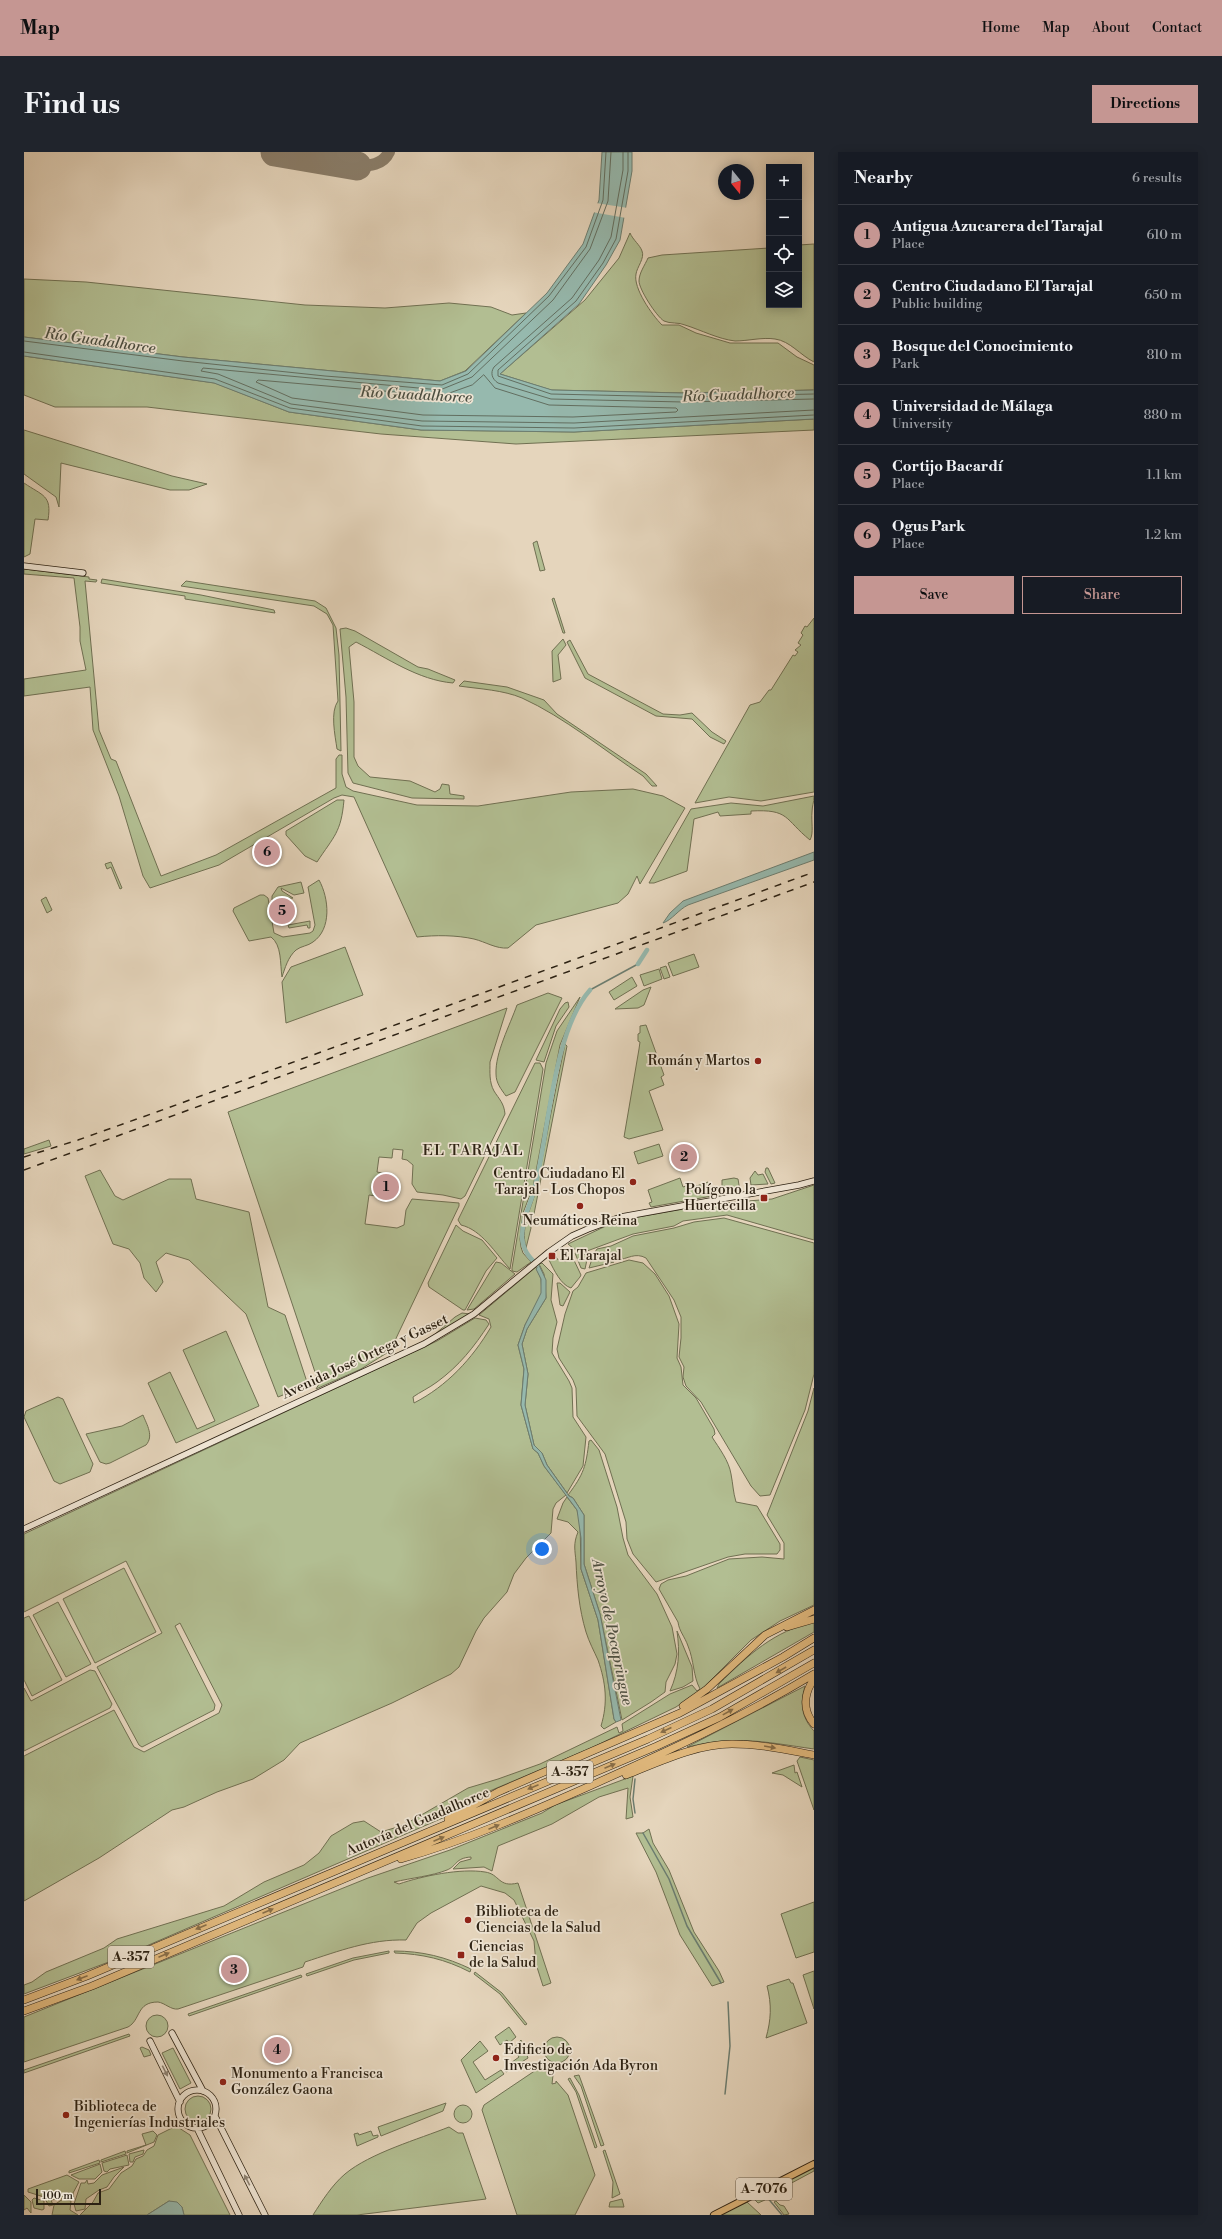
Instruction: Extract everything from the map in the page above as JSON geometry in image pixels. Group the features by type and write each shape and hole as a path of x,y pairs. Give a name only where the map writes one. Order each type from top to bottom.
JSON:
{"highway":[{"path":"662,1719 707,1689 758,1641 775,1629 814,1610"},
{"path":"758,1641 793,1625 814,1619"},
{"path":"318,1878 378,1849 450,1818 498,1792 707,1698 814,1638"},
{"name":"Autovía del Guadalhorce","path":"24,2000 87,1976 655,1736 712,1709 814,1650"},
{"name":"Autovía del Guadalhorce","path":"24,2011 92,1986 657,1746 720,1717 814,1663"},
{"path":"377,1865 467,1839 571,1794 693,1740 755,1708 814,1674"},
{"path":"814,1679 808,1688 806,1707 814,1724"},
{"path":"571,1794 699,1749 730,1744 763,1746 814,1754"}],"main road":[{"path":"24,566 83,573"},
{"name":"Avenida José Ortega y Gasset","path":"24,1529 424,1344 474,1314 535,1263 572,1236 621,1217 814,1181"},
{"path":"172,2033 203,2091 213,2098 215,2104 215,2116 265,2215"},
{"path":"150,2041 180,2102 180,2117 187,2125 197,2128 208,2125 215,2116"},
{"path":"180,2102 192,2091 203,2091"},
{"path":"197,2128 239,2215"},
{"name":"A-7076","path":"714,2215 814,2164"}],"green space":[{"path":"630,233 643,254 636,274 637,286 644,301 662,325 679,325 696,333 730,343 778,343 797,357 814,365 814,390 683,393 551,390 500,374 585,300 619,258"},
{"path":"814,244 814,362 790,345 780,340 765,338 735,341 683,324 664,321 645,296 639,281 642,269 648,258 662,255 766,248 766,308 802,308 802,245"},
{"path":"24,279 86,282 305,305 385,308 449,303 491,307 512,315 526,313 465,371 440,381 183,357 24,337"},
{"path":"24,356 215,383 289,412 421,430 574,432 814,419 814,430 516,444 381,434 147,407 55,407 24,395"},
{"path":"24,430 172,476 207,484 189,490 170,490 61,463 59,507 56,497 24,474"},
{"path":"24,483 45,497 49,506 49,512 48,520 35,519 30,554 24,557"},
{"path":"537,541 545,570 540,571 533,543"},
{"path":"24,569 89,577 89,579 97,580 96,582 85,581 99,730 111,759 116,761 161,876 216,855 336,788 336,759 339,755 342,755 342,774 346,787 353,791 417,805 478,806 571,792 633,789 663,796 685,808 640,884 637,876 628,894 618,903 536,925 508,948 460,937 417,937 354,797 342,795 334,798 219,865 150,888 143,876 119,796 93,730 90,687 24,696 24,679 86,670 80,641 80,627 74,578 24,574"},
{"path":"102,579 201,595 274,610 275,613 185,599 185,596 101,583"},
{"path":"186,581 315,601 326,608 336,628 339,655 341,751 337,749 334,724 334,711 338,701 333,625 327,614 314,606 181,586"},
{"path":"554,598 565,633 563,633 552,599"},
{"path":"814,618 814,792 761,801 729,797 695,803 750,705 760,702 769,690 771,690 793,655 795,656 798,652 795,650 801,645 798,643 803,635 801,633 805,626 807,627"},
{"path":"346,628 355,631 418,667 428,669 455,680 453,683 427,678 356,642 349,647 354,702 354,757 358,766 370,777 410,781 435,792 440,789 442,784 449,785 450,794 464,796 464,799 412,798 353,783 348,773 346,697 340,629"},
{"path":"563,639 566,645 558,655 561,679 553,682 552,651"},
{"path":"570,640 588,674 663,714 680,715 692,713 712,732 726,741 724,744 710,737 692,719 656,716 585,678 567,642"},
{"path":"464,681 507,687 544,700 557,714 646,774 657,786 652,786 643,776 569,724 538,706 515,695 459,686"},
{"path":"814,796 812,810 812,834 810,840 790,821 780,814 764,811 751,811 751,814 720,816 718,812 694,819 687,871 654,883 649,883 691,809 731,803 763,806"},
{"path":"337,800 344,800 339,827 317,862 305,856 286,835 286,831"},
{"path":"111,862 122,888 120,889 111,867 107,869 105,864"},
{"path":"319,880 327,904 326,921 323,929 313,942 293,953 287,963 282,977 279,950 275,940 271,937 249,941 233,911 234,908 260,895 264,895 268,898 274,933 283,937 310,933 313,931 315,925 308,887"},
{"path":"301,882 304,893 294,895 281,888 282,891 293,898 272,900 272,896 278,887"},
{"path":"46,897 52,910 47,913 41,900"},
{"path":"310,921 310,928 308,928 307,925 289,928 288,925"},
{"path":"345,947 363,995 286,1023 282,982 291,967"},
{"path":"694,954 699,967 673,976 668,963"},
{"path":"666,966 670,977 664,979 660,968"},
{"path":"659,969 662,979 644,986 640,975"},
{"path":"632,977 637,986 614,1000 609,992"},
{"path":"651,987 644,1005 638,1008 615,1009 643,990"},
{"path":"548,993 562,998 515,1092 506,1096 497,1080 496,1066 500,1048 517,1005"},
{"path":"580,997 560,1045 533,1187 523,1213 520,1239 521,1247 523,1253 531,1262 517,1272 512,1271 546,1063 557,1031"},
{"path":"568,1002 569,1007 556,1026 544,1062 536,1060 560,1009 565,1003"},
{"path":"507,1008 490,1062 491,1084 502,1104 505,1114 465,1196 461,1199 417,1192 412,1184 413,1165 407,1160 402,1159 403,1150 393,1149 392,1158 379,1157 377,1172 387,1174 386,1184 373,1182 372,1191 385,1193 384,1197 369,1195 365,1224 397,1228 404,1225 406,1210 412,1199 459,1203 459,1206 390,1351 361,1369 316,1389 319,1384 228,1112"},
{"path":"646,1025 664,1075 661,1077 664,1085 649,1091 663,1130 629,1139 624,1137 640,1042 638,1041 638,1034 640,1033 640,1026"},
{"path":"565,1044 567,1046 534,1214 529,1218 531,1228 526,1248 524,1231 537,1186"},
{"path":"535,1063 540,1063 543,1069 510,1269 482,1237 469,1228 461,1225 458,1220"},
{"path":"49,1140 51,1146 24,1154 24,1149"},
{"path":"659,1144 663,1156 638,1164 634,1152"},
{"path":"766,1168 768,1168 775,1183 771,1184 765,1172"},
{"path":"100,1170 115,1196 123,1200 169,1179 191,1179 196,1199 249,1212 268,1307 285,1315 308,1385 278,1397 246,1314 189,1260 166,1253 156,1262 163,1282 156,1292 144,1278 140,1263 129,1249 113,1244 85,1176"},
{"path":"755,1171 758,1175 763,1174 768,1184 751,1185 750,1178"},
{"path":"680,1178 683,1187 686,1186 688,1189 708,1182 712,1193 722,1191 722,1180 734,1178 738,1179 740,1191 651,1207 649,1203 652,1202 648,1190"},
{"path":"814,1185 814,1240 727,1215 683,1221 674,1226 633,1234 587,1251 574,1249 568,1244 606,1226 633,1218 712,1204 772,1199"},
{"path":"724,1218 814,1243 814,1374 805,1410 770,1495 760,1496 751,1486 701,1402 686,1386 683,1377 684,1367 679,1357 681,1317 674,1300 646,1258 642,1256 635,1256 615,1260 595,1252 597,1249 611,1246 633,1236 674,1228 694,1222"},
{"path":"456,1225 463,1231 482,1240 497,1258 486,1271 465,1310 429,1287 428,1283"},
{"path":"575,1253 588,1255 585,1269 581,1268"},
{"path":"555,1255 558,1260 562,1258 565,1262 572,1256 581,1275 571,1288 564,1284 549,1260"},
{"path":"593,1256 595,1256 614,1262 589,1268"},
{"path":"629,1260 643,1263 655,1274 669,1296 679,1324 677,1358 681,1367 683,1385 696,1398 714,1429 715,1434 712,1437 730,1469 736,1502 757,1506 780,1544 780,1550 777,1554 745,1554 728,1557 656,1582 633,1554 627,1539 626,1522 605,1454 577,1416 576,1388 573,1380 559,1358 557,1349 565,1314 573,1291 578,1287 586,1273"},
{"path":"496,1262 501,1263 515,1274 474,1309 467,1310"},
{"path":"542,1263 553,1274 551,1300 557,1322 553,1338 552,1353 572,1388 573,1417 586,1437 583,1466 567,1493 547,1465 542,1453 534,1445 525,1405 528,1374 522,1344 527,1329 546,1298 544,1274 539,1264"},
{"path":"536,1267 541,1279 542,1293 525,1325 518,1345 524,1369 521,1405 533,1449 538,1453 544,1466 566,1495 556,1503 553,1509 551,1533 526,1558 514,1574 507,1592 484,1618 476,1631 459,1667 451,1674 392,1703 300,1743 284,1760 253,1779 217,1792 184,1807 172,1810 99,1858 24,1901 24,1756 114,1710 134,1747 144,1752 219,1713 222,1705 180,1623 175,1626 215,1705 214,1710 142,1747 139,1745 97,1667 162,1633 126,1561 24,1612 24,1534 437,1341 475,1318 486,1320 489,1324 466,1356 445,1376 413,1397 414,1403 448,1380 467,1361 484,1339 491,1327 489,1319 479,1315"},
{"path":"557,1283 560,1283 570,1292 563,1306 560,1305"},
{"path":"462,1313 470,1314 434,1335 455,1317"},
{"path":"226,1331 259,1406 176,1443 148,1383 170,1372 197,1429 215,1421 183,1350"},
{"path":"814,1388 814,1605 780,1621 751,1640 702,1689 676,1707 589,1749 485,1793 445,1817 114,1960 24,1994 24,1985 32,1982 46,1972 104,1948 117,1939 224,1906 264,1882 304,1865 319,1853 331,1836 353,1823 364,1821 381,1832 404,1825 468,1788 540,1764 617,1727 619,1733 623,1731 622,1724 670,1694 692,1685 697,1691 700,1689 687,1643 678,1622 659,1589 661,1584 668,1580 686,1576 729,1559 762,1557 784,1559 784,1543 767,1515 808,1411"},
{"path":"58,1397 63,1399 93,1464 90,1472 60,1484 54,1481 24,1417 26,1411"},
{"path":"143,1415 150,1434 146,1445 110,1463 106,1464 100,1462 86,1434 122,1426"},
{"path":"591,1440 599,1450 617,1507 628,1555 657,1594 672,1627 677,1654 675,1664 666,1682 665,1692 622,1720 600,1614 584,1564 584,1515 573,1498 568,1495 581,1475 587,1457 589,1441"},
{"path":"567,1497 577,1510 580,1521 581,1569 598,1620 614,1719 616,1722 604,1729 601,1726 605,1709 603,1677 598,1660 586,1632 579,1597 575,1547 575,1540 578,1532 568,1522 557,1519"},
{"path":"124,1568 156,1632 95,1663 63,1599"},
{"path":"58,1602 91,1664 66,1677 33,1615"},
{"path":"29,1616 62,1680 32,1696 24,1680 24,1618"},
{"path":"814,1622 814,1632 717,1688 719,1684 740,1663 762,1646 786,1631"},
{"path":"677,1631 692,1667 693,1681 683,1687 670,1691 678,1661"},
{"path":"90,1670 95,1671 112,1704 110,1708 24,1751 24,1688 31,1701"},
{"path":"805,1686 802,1704 806,1720 814,1731 814,1749 751,1741 721,1741 687,1747"},
{"path":"800,1757 814,1760 814,1810 797,1761"},
{"path":"794,1765 795,1773 797,1772 802,1787 783,1775 772,1773"},
{"path":"633,1776 630,1797 633,1817 626,1819 628,1788 599,1797 552,1824 498,1846 492,1871 484,1867 453,1869 460,1862 471,1859 471,1857 459,1860 447,1870 441,1872 394,1882 399,1884 419,1878 453,1872 475,1871 490,1873 507,1884 518,1883 551,1983 543,1986 536,1964 534,1941 514,1900 505,1893 481,1886 431,1913 417,1923 406,1940 380,1941 342,1950 305,1962 303,1967 178,2009 158,2002 151,2003 142,2008 135,2020 128,2027 24,2062 24,2017 368,1878 450,1850 542,1813 555,1805"},
{"path":"649,1829 653,1843 669,1870 694,1932 719,1971 724,1982 712,1986 680,1935 656,1872 636,1833 643,1833"},
{"path":"814,1902 814,1952 796,1958 781,1914"},
{"path":"389,1951 389,1953 354,1960 307,1976 306,1974 353,1958"},
{"path":"394,1951 414,1952 434,1956 452,1961 471,1969 470,1972 433,1958 395,1953"},
{"path":"814,1971 814,2009 803,1975"},
{"path":"475,1972 502,1993 527,2024 525,2025 500,1994 474,1974"},
{"path":"301,1975 302,1977 189,2016 188,2014"},
{"path":"789,1979 791,1983 793,1983 807,2023 766,2038 770,2012 770,2000 767,1986"},
{"path":"157,2015 165,2018 168,2026 165,2034 157,2037 149,2034 146,2026 149,2018"},
{"path":"509,2027 516,2037 509,2043 507,2040 500,2045 495,2037"},
{"path":"129,2034 130,2036 24,2073 24,2070"},
{"path":"557,2037 566,2041 570,2050 566,2059 557,2063 548,2059 544,2050 548,2041"},
{"path":"521,2040 528,2058 506,2072 504,2068 519,2057 513,2049"},
{"path":"480,2041 488,2051 473,2062 485,2080 501,2070 504,2074 476,2093 461,2060"},
{"path":"142,2047 149,2050 151,2055 144,2057 140,2048"},
{"path":"173,2048 191,2083 180,2089 162,2053"},
{"path":"539,2068 553,2075 552,2084 556,2083 556,2081 568,2095 595,2175 575,2215 517,2215 482,2110 484,2105"},
{"path":"579,2075 604,2145 601,2146 581,2086 574,2076"},
{"path":"570,2078 579,2095 597,2147 595,2148 576,2092 568,2079"},
{"path":"198,2096 207,2100 211,2109 207,2118 198,2122 189,2118 185,2109 189,2100"},
{"path":"446,2103 443,2111 381,2136 378,2127"},
{"path":"463,2105 469,2108 472,2114 469,2120 463,2123 457,2120 454,2114 457,2108"},
{"path":"176,2126 190,2135 230,2215 184,2215 182,2207 169,2201 147,2215 80,2215 93,2202 98,2193 109,2189 121,2173 132,2166 136,2159 143,2156 147,2150 154,2146 158,2135"},
{"path":"449,2127 458,2133 463,2133 486,2199 357,2215 313,2215 336,2183 355,2166 381,2153"},
{"path":"153,2131 157,2135 154,2142 127,2153 127,2151 146,2145 142,2134"},
{"path":"371,2131 373,2136 378,2135 378,2137 357,2146 354,2134 358,2133 359,2135"},
{"path":"144,2150 143,2154 135,2157 133,2162 130,2162 129,2154"},
{"path":"605,2150 620,2194 612,2198 613,2182 603,2151"},
{"path":"125,2151 126,2154 101,2162 101,2160"},
{"path":"127,2155 129,2165 110,2169 107,2172 104,2171 102,2163"},
{"path":"99,2160 100,2163 69,2173 69,2171"},
{"path":"100,2164 102,2172 95,2179 79,2179 71,2175"},
{"path":"124,2167 107,2187 99,2190 86,2199 85,2209 76,2211 74,2204 81,2183 85,2183 87,2180 88,2184 94,2183 102,2175"},
{"path":"814,2167 814,2171 771,2194 768,2191 763,2193 765,2200 758,2203 754,2199 755,2197"},
{"path":"67,2175 79,2182 73,2193 74,2199 69,2197 51,2200 53,2205 49,2206 44,2197 28,2192 28,2189"},
{"path":"24,2195 31,2202 31,2213 27,2208 24,2210"},
{"path":"34,2198 44,2201 44,2209 34,2208 32,2200"},
{"path":"63,2199 71,2201 70,2210 78,2215 52,2215 54,2205"},
{"path":"622,2199 624,2207 609,2207 610,2202"},
{"path":"776,2201 780,2205 784,2206 789,2214 784,2215 774,2202"},
{"path":"747,2202 761,2215 719,2215"}],"water":[{"name":"Río Guadalhorce","path":"602,152 632,152 632,171 620,240 606,265 579,304 500,374 552,390 683,393 814,390 814,419 574,432 421,430 289,412 214,383 24,356 24,337 183,357 440,381 466,371 547,293 583,244 599,200"},
{"path":"814,852 814,860 688,905 663,923 670,913 683,901"},
{"path":"539,1265 546,1280 546,1298 527,1329 522,1344 528,1374 525,1405 534,1445 542,1453 547,1465 569,1496 573,1498 584,1515 584,1564 600,1614 621,1720 616,1722 614,1719 598,1620 581,1569 581,1538 577,1510 544,1466 538,1453 533,1449 521,1405 524,1369 518,1345 525,1325 541,1293 541,1279 536,1269"},
{"path":"169,2201 177,2202 182,2207 184,2215 147,2215"}],"pier":[{"path":"596,203 628,208 626,218 592,212"}],"waterway":[{"name":"Arroyo de Pocapringue","path":"638,964 647,950"},
{"name":"Arroyo de Pocapringue","path":"590,990 638,964"},
{"name":"Arroyo de Pocapringue","path":"537,1265 525,1249 522,1237 523,1224 535,1187 560,1056 568,1031 578,1008 590,990"},
{"name":"Arroyo de Pocapringue","path":"635,1779 633,1799 635,1813"},
{"name":"Arroyo de Pocapringue","path":"643,1833 669,1879 687,1926 721,1983"},
{"name":"Arroyo de Pocapringue","path":"725,2094 730,2046 728,2002"},
{"name":"Arroyo de Pocapringue","path":"766,2196 782,2215"}],"taxiway":[{"path":"357,166 375,164 383,160 389,152"}],"runway":[{"path":"275,152 357,166"}],"railway":[{"path":"24,1157 78,1140 165,1109 814,872"},
{"path":"24,1170 814,882"}],"place":[{"name":"Ogus Park","path":"267,852"},
{"name":"Cortijo Bacardí","path":"282,911"},
{"name":"Román y Martos","path":"758,1061"},
{"name":"Centro Ciudadano El Tarajal","path":"684,1157"},
{"name":"Centro Ciudadano El Tarajal - Los Chopos","path":"633,1182"},
{"name":"Antigua Azucarera del Tarajal","path":"386,1187"},
{"name":"Polígono la Huertecilla","path":"764,1198"},
{"name":"Neumáticos Reina","path":"580,1206"},
{"name":"El Tarajal","path":"552,1256"},
{"name":"Biblioteca de Ciencias de la Salud","path":"468,1920"},
{"name":"Ciencias de la Salud","path":"461,1955"},
{"name":"Bosque del Conocimiento","path":"234,1970"},
{"name":"Universidad de Málaga","path":"277,2050"},
{"name":"Edificio de Investigación Ada Byron","path":"496,2058"},
{"name":"Monumento a Francisca González Gaona","path":"223,2082"},
{"name":"Biblioteca de Ingenierías Industriales","path":"66,2115"}],"district":[{"name":"EL TARAJAL","path":"473,1150"}]}
